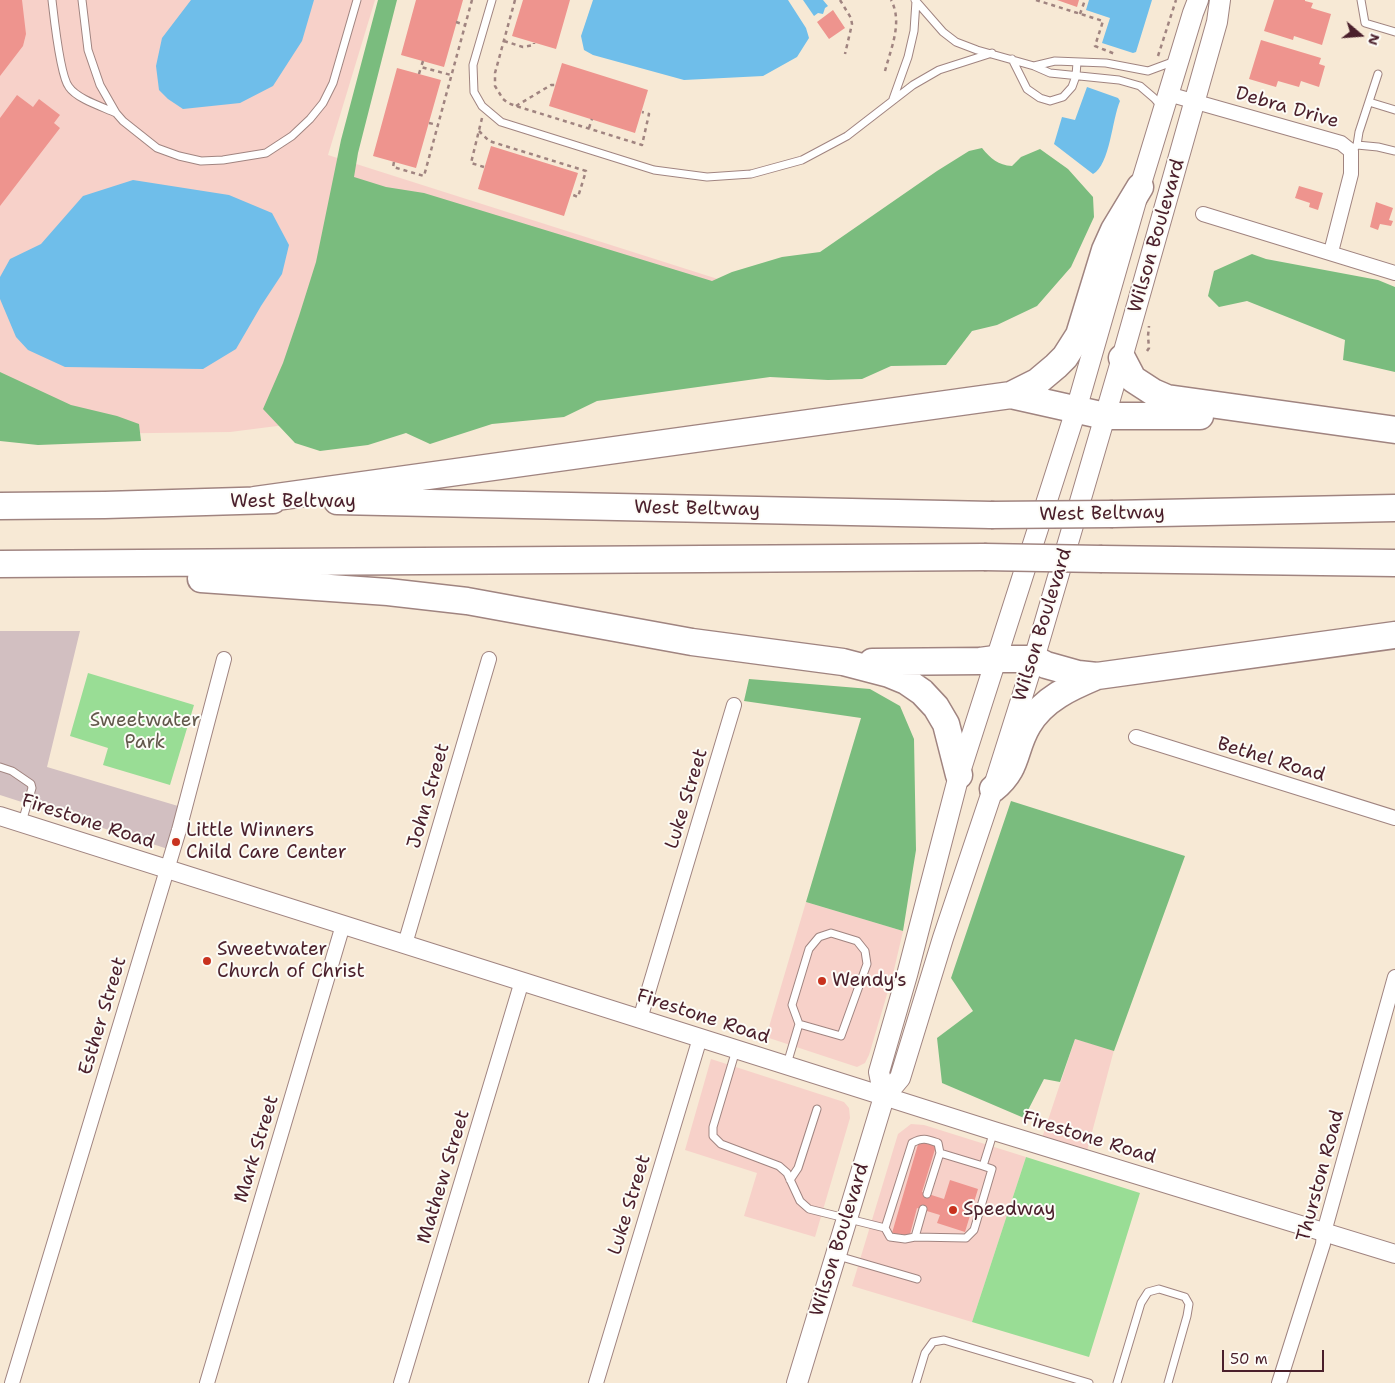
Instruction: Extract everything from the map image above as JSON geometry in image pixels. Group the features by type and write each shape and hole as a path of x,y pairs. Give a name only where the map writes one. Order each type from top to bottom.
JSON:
{"highway":[{"path":"1011,395 1036,382 1056,366 1065,357 1079,335 1111,236 1140,187"},
{"path":"1122,358 1133,379 1153,392 1167,398 1395,430"},
{"path":"255,500 1011,395 1105,416 1208,416 1273,413"},
{"name":"West Beltway","path":"0,506 255,500 991,515 1395,508"},
{"path":"0,564 984,557 1395,563"},
{"path":"164,564 178,573 191,578 388,592 467,601 692,642 844,662 889,674 906,681 922,692 936,707 946,724 959,775"},
{"path":"844,662 1034,659 1078,674 1097,676 1395,635"},
{"path":"993,789 1002,782 1009,772 1027,726 1035,714 1047,703 1068,689 1097,676"}],"main road":[{"name":"Wilson Boulevard","path":"884,1097 879,1072 910,967 959,775 1076,410 1140,187 1192,13 1198,0"},
{"name":"Wilson Boulevard","path":"797,1383 884,1097 900,1078 943,938 1034,659 1217,22 1220,0"}],"street":[{"name":"Debra Drive","path":"1166,102 1194,101 1354,148 1352,174 1331,252"},
{"path":"1203,214 1395,273"},
{"name":"Esther Street","path":"12,1383 167,870 224,659"},
{"name":"John Street","path":"405,944 489,659"},
{"name":"Luke Street","path":"640,1019 734,705"},
{"name":"Bethel Road","path":"1136,738 1395,818"},
{"name":"Firestone Road","path":"0,816 884,1097 1395,1254"},
{"name":"Mark Street","path":"207,1383 343,925"},
{"name":"Thurston Road","path":"1280,1383 1322,1244 1395,977"},
{"name":"Mathew Street","path":"401,1383 522,981"},
{"name":"Luke Street","path":"596,1383 700,1038"}],"lane":[{"path":"52,0 63,72 68,87 87,100 116,113"},
{"path":"82,0 88,50 100,85 116,113 123,122 157,148 201,161 223,160 266,153 292,136 310,119 323,103 333,83 357,0"},
{"path":"492,0 474,65 474,92 482,106 500,122 654,170 707,177 751,174 802,160 847,136 913,85 939,70 992,54"},
{"path":"893,100 906,63 914,31 916,0"},
{"path":"916,0 942,32 956,42 1034,66 1050,73 1119,80 1140,86 1154,98 1166,102"},
{"path":"1361,0 1365,23 1395,32"},
{"path":"1012,59 1027,89 1045,100 1056,100 1063,97 1072,87 1076,76 1077,62"},
{"path":"1034,66 1055,61 1106,63 1148,71 1178,60"},
{"path":"1378,74 1354,148 1378,147 1395,151"},
{"path":"1369,102 1395,110"},
{"path":"0,767 12,771 32,784 22,823"},
{"path":"786,1065 799,1024 792,1005 809,949 819,936 831,933 857,941 865,951 867,964 841,1036 799,1024"},
{"path":"736,1050 712,1127 713,1136 721,1144 779,1166 787,1173 800,1202 809,1208 885,1228 890,1237 905,1239 915,1237 966,1238 974,1230 992,1169 937,1156"},
{"path":"790,1180 798,1168 817,1109"},
{"path":"983,1166 994,1131"},
{"path":"885,1228 892,1217 904,1181 913,1150 912,1143 919,1139 927,1139 938,1143 937,1156 927,1189"},
{"path":"915,1237 916,1224 923,1210"},
{"path":"835,1255 917,1279"},
{"path":"1117,1383 1141,1303 1148,1292 1159,1289 1185,1297 1189,1304 1188,1316 1168,1383"},
{"path":"916,1383 925,1353 933,1342 944,1340 1089,1383"}],"path":[{"path":"394,162 393,167 424,176 472,0"},
{"path":"515,0 495,73 495,86 503,99 516,106 642,145 649,114 642,112"},
{"path":"840,0 851,18 852,24 845,54"},
{"path":"885,71 897,19 896,10 891,0"},
{"path":"1036,0 1103,21 1095,46 1122,56"},
{"path":"1080,14 1084,0"},
{"path":"456,22 465,25"},
{"path":"504,41 523,47 534,45 534,42"},
{"path":"1154,59 1158,55"},
{"path":"419,74 422,61"},
{"path":"421,67 451,75"},
{"path":"516,106 551,84 555,85"},
{"path":"484,167 470,163 483,117 508,102"},
{"path":"589,128 592,119"},
{"path":"429,123 438,125"},
{"path":"479,131 489,141 535,157 586,171 578,196 571,194"}],"shaded area":[{"path":"0,0 375,0 328,155 922,344 230,432 0,435"},
{"path":"0,631 80,631 47,767 178,806 168,849 0,795"},
{"path":"806,902 903,931 893,974 869,1055 865,1063 857,1067 766,1037"},
{"path":"1075,1039 1114,1050 1087,1151 1042,1138"},
{"path":"711,1059 844,1102 849,1108 850,1118 815,1237 744,1216 757,1173 685,1150"},
{"path":"911,1124 924,1125 1026,1157 972,1322 852,1286 898,1134"}],"green space":[{"path":"378,0 397,0 358,153 354,177 386,187 424,193 712,281 732,272 782,257 820,252 937,171 969,151 982,148 995,161 1012,166 1021,157 1040,149 1068,169 1093,197 1094,217 1071,267 1037,306 997,325 972,331 946,365 891,366 862,379 828,380 770,377 597,401 564,417 492,424 430,444 406,433 368,445 320,451 295,443 263,409 283,363 316,262 341,140"},
{"path":"1252,254 1266,259 1378,280 1395,287 1395,372 1343,360 1345,340 1247,301 1219,307 1208,296 1214,271"},
{"path":"0,372 71,405 117,416 139,424 141,441 38,445 0,441"},
{"name":"Sweetwater Park","path":"88,673 194,705 170,785 103,765 108,748 70,736"},
{"path":"749,679 870,689 900,706 914,739 916,850 903,931 806,902 861,718 744,701"},
{"path":"1011,801 1185,856 1114,1051 1075,1039 1060,1082 1044,1079 1024,1118 942,1083 937,1038 973,1011 951,978"},
{"path":"1026,1157 1140,1193 1089,1357 972,1322"}],"water":[{"path":"191,0 314,0 302,41 273,86 240,103 183,109 159,90 156,66 162,38"},
{"path":"593,0 788,0 806,28 809,38 797,57 763,76 684,80 593,55 584,50 581,36"},
{"path":"803,0 823,0 828,6 823,14 818,13 814,16"},
{"path":"1089,0 1152,0 1136,52 1133,53 1102,43 1110,18 1086,10"},
{"path":"1087,87 1118,98 1120,101 1107,152 1099,169 1093,174 1054,144 1062,117 1075,120"},
{"path":"133,180 229,195 272,213 289,245 282,274 236,349 203,369 65,367 28,350 16,337 0,299 0,277 10,259 41,244 83,196"}],"building":[{"path":"0,0 22,0 26,34 23,46 0,76"},
{"path":"416,0 463,0 444,67 401,55"},
{"path":"523,0 570,0 556,49 512,36"},
{"path":"1057,0 1079,0 1077,7"},
{"path":"1274,0 1305,0 1313,3 1311,8 1331,14 1322,45 1294,36 1293,40 1264,31"},
{"path":"833,10 845,28 829,39 817,22"},
{"path":"1261,40 1321,58 1319,64 1325,66 1319,87 1301,81 1299,87 1278,81 1276,87 1249,79"},
{"path":"562,63 648,90 635,133 549,106"},
{"path":"397,68 441,80 416,168 373,156"},
{"path":"17,95 33,107 39,99 60,115 54,123 60,128 0,206 0,118"},
{"path":"491,146 578,173 564,216 478,189"},
{"path":"1299,186 1323,193 1318,210 1309,207 1310,203 1295,198"},
{"path":"1376,202 1393,208 1389,220 1393,221 1391,226 1380,224 1378,230 1370,227"},
{"path":"919,1141 936,1146 922,1192 944,1199 950,1180 978,1189 965,1232 937,1223 940,1215 917,1208 909,1238 892,1233"}],"place":[{"name":"Little Winners Child Care Center","path":"176,842"},
{"name":"Sweetwater Church of Christ","path":"207,961"},
{"name":"Wendy's","path":"822,981"},
{"name":"Speedway","path":"953,1210"}]}
